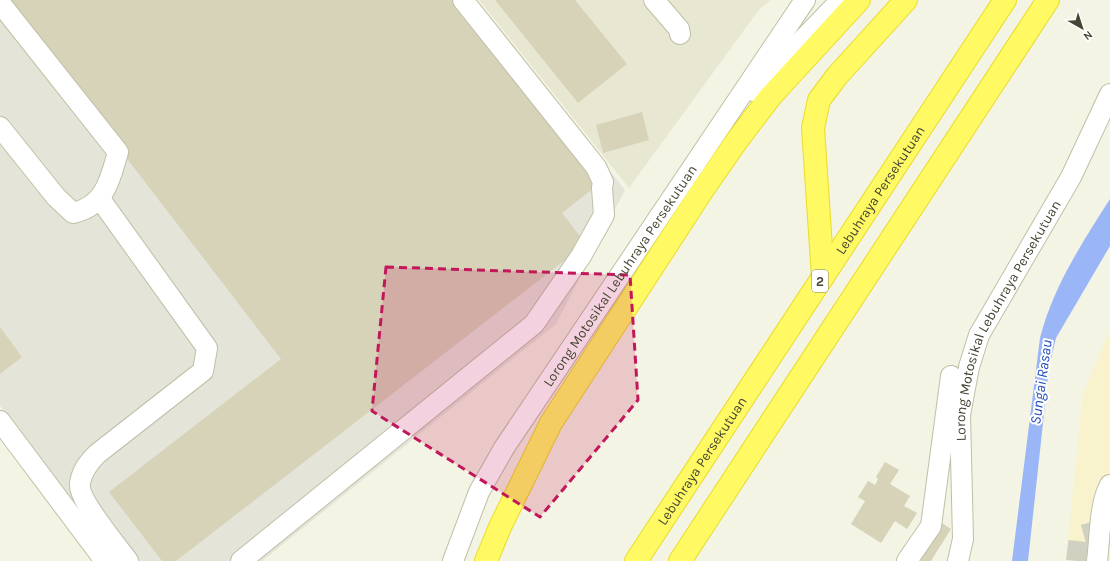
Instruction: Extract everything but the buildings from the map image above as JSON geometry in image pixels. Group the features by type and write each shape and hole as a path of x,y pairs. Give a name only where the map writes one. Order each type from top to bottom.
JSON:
{"highway":[{"path":"486,561 500,527 551,423 702,191 770,97 859,0"},
{"path":"823,277 813,128 818,100 836,76 906,0"},
{"name":"Lebuhraya Persekutuan","path":"636,561 1005,0"},
{"path":"680,561 1048,0"}],"lane":[{"path":"241,561 534,324 581,256 604,216 603,182 596,167 463,0"},
{"path":"654,0 678,29 680,34"},
{"name":"Lorong Motosikal Lebuhraya Persekutuan","path":"453,561 479,492 504,448 718,127 805,0"},
{"path":"718,127 841,0"},
{"path":"0,4 118,152 112,173 100,199 85,210 72,213 56,197 0,127"},
{"name":"Lorong Motosikal Lebuhraya Persekutuan","path":"958,561 963,539 960,415 969,367 979,335 1071,177 1110,94"},
{"path":"686,176 770,97"},
{"path":"100,199 207,348 203,371 97,454 86,466 80,484 86,503 128,561"},
{"path":"907,561 931,526 951,376"},
{"path":"0,422 105,561"},
{"path":"1098,561 1103,509 1110,485"}],"highlighted area":[{"path":"386,267 630,275 638,400 540,517 372,411"}],"shaded area":[{"path":"0,0 472,0 625,190 556,324 262,561 119,561 0,406"},
{"path":"479,0 771,0 758,11 629,188"},
{"path":"1110,329 1110,561 1066,561 1083,394"}],"water":[{"name":"Sungai Rasau","path":"1110,199 1110,246 1056,338 1049,368 1028,561 1012,561 1040,338 1052,301 1060,283"}],"tunnel":[{"path":"1076,561 1079,536 1110,527"}]}
